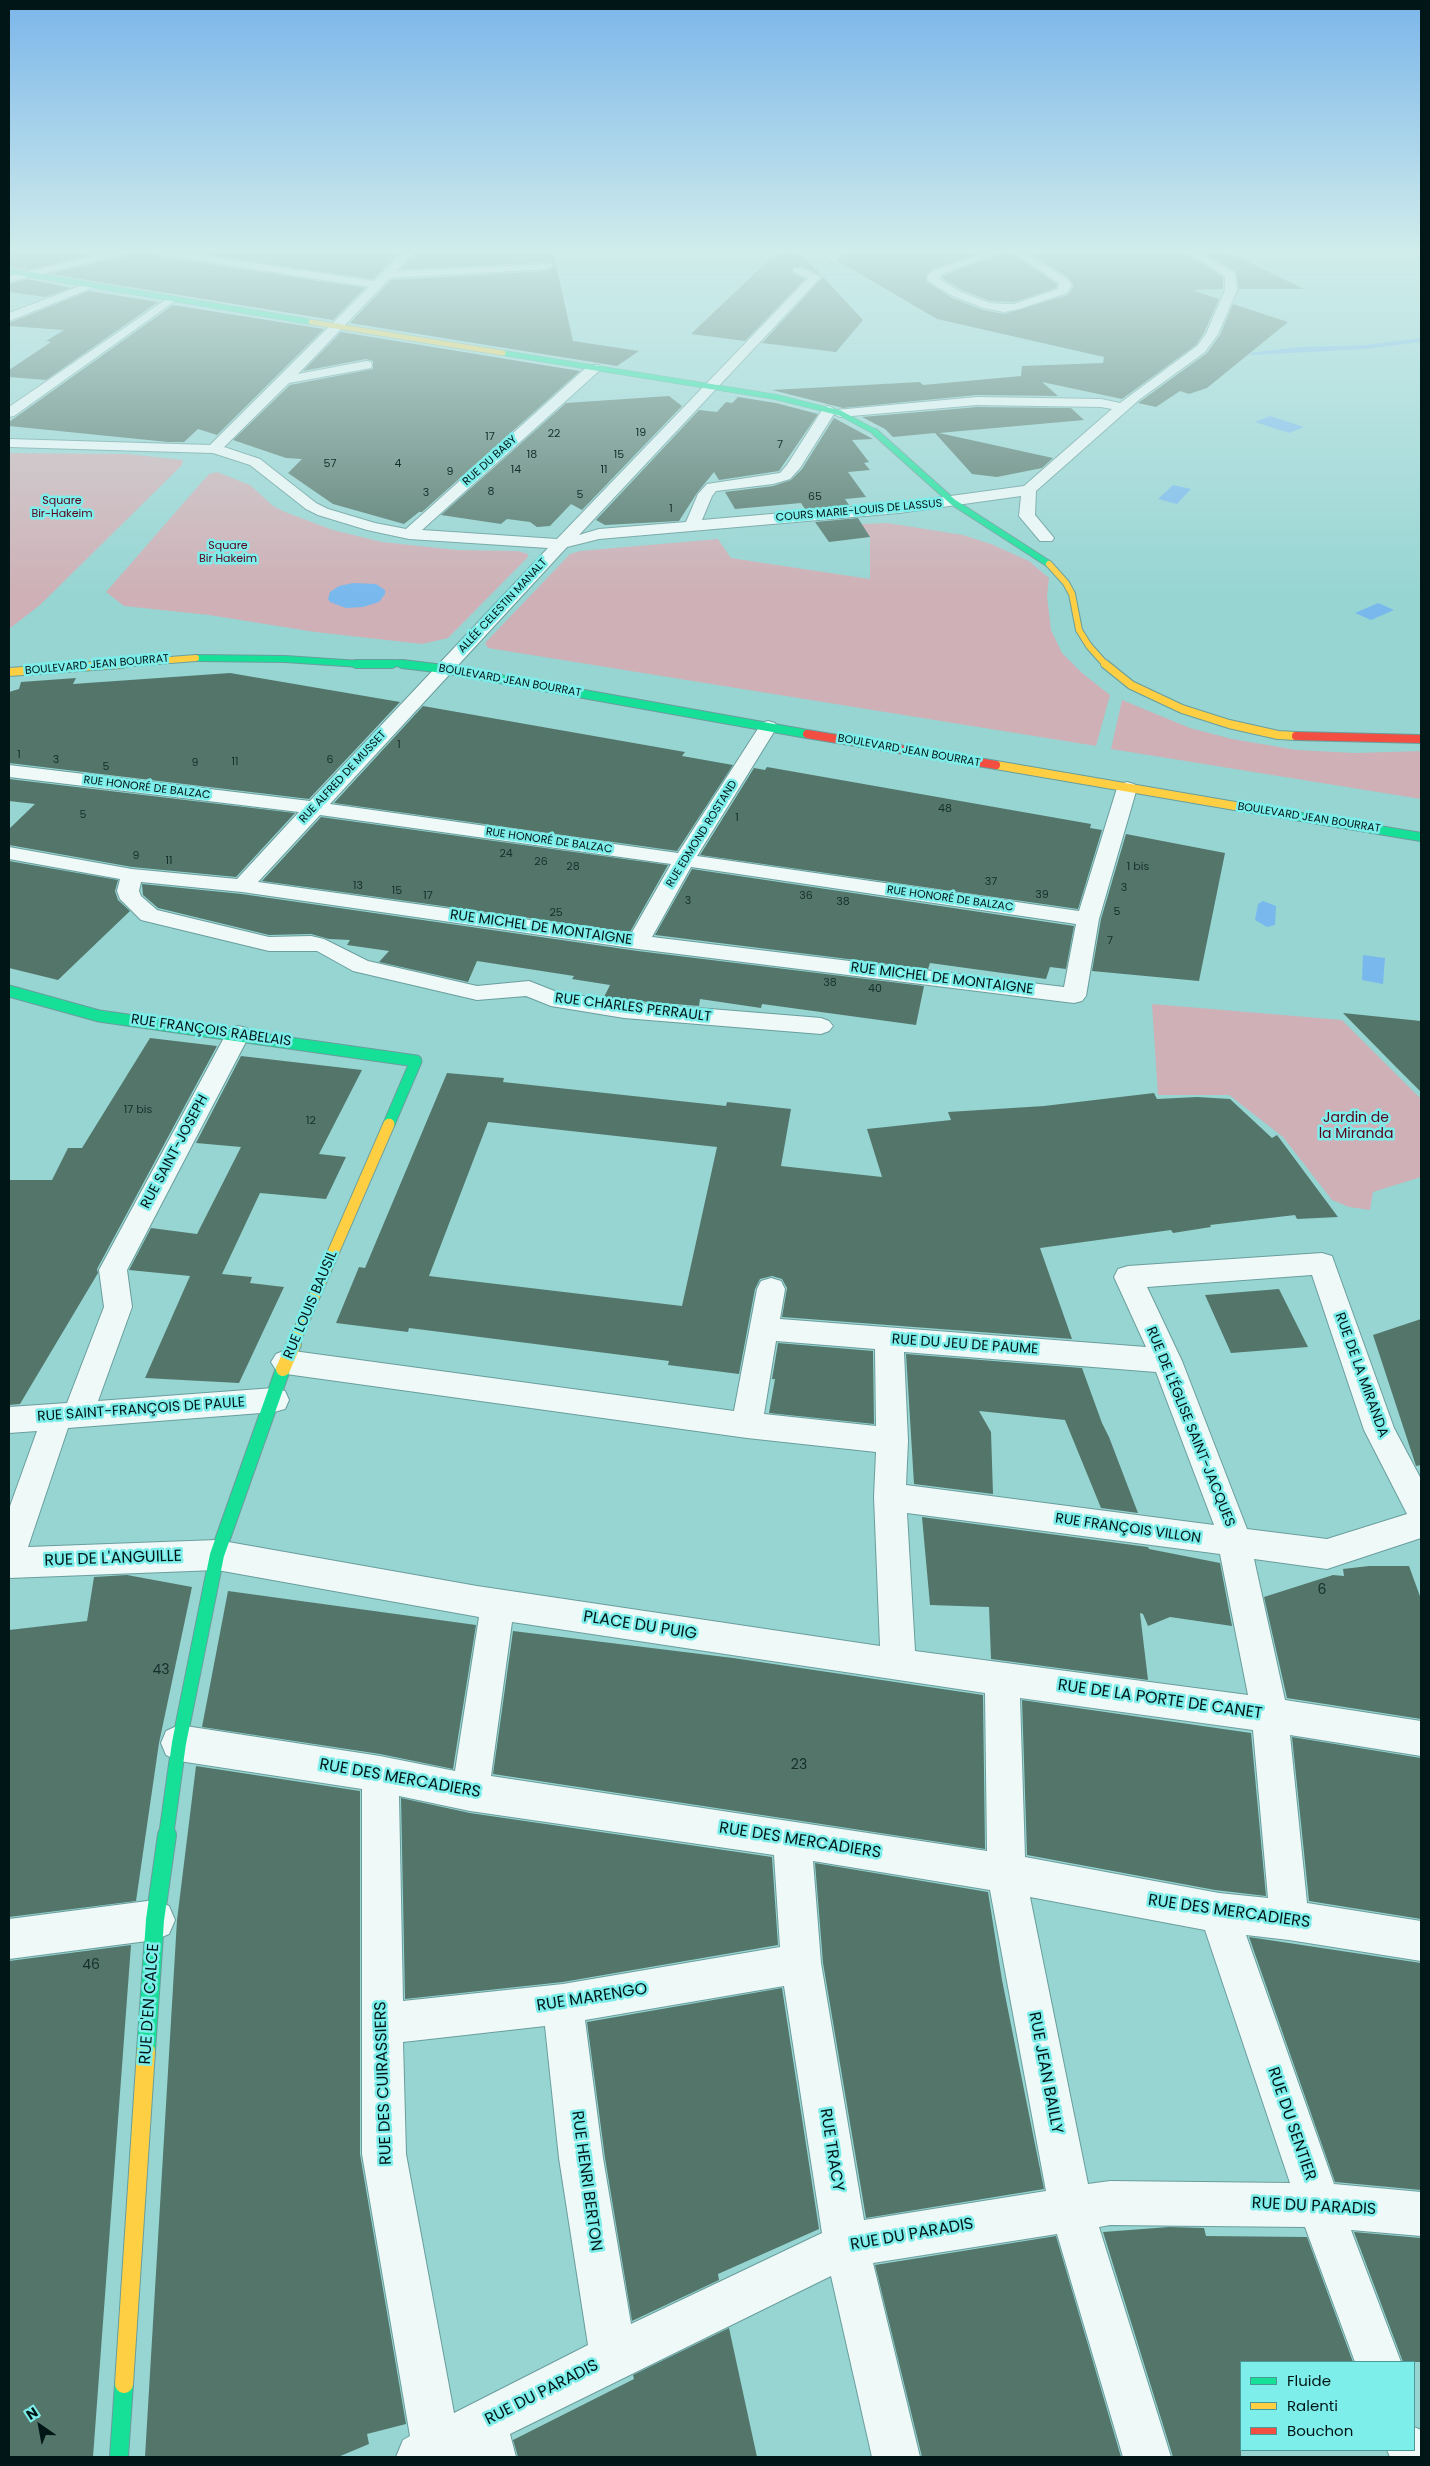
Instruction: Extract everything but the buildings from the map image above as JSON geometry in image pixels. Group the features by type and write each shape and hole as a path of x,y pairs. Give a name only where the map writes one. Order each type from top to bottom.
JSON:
{"street":[{"path":"9,412 73,367"},
{"path":"214,450 297,367"},
{"path":"285,380 355,367"},
{"path":"588,367 776,397 834,411 879,434 953,502 1029,490 1122,407 1176,367"},
{"name":"ALLÉE CELESTIN MANALT","path":"444,669 730,367"},
{"name":"RUE DU BABY","path":"409,534 594,368"},
{"path":"834,411 977,401 1101,403 1122,407"},
{"path":"692,527 705,494 712,487 773,480 785,476 793,468 834,411"},
{"name":"COURS MARIE-LOUIS DE LASSUS","path":"9,443 214,450 255,462 268,470 275,479 311,506 323,512 372,527 409,534 561,544 599,534 953,502 1050,565 1066,583 1072,594 1079,630 1089,646 1104,663 1131,685 1191,712 1229,724 1278,735 1421,739"},
{"name":"COURS MARIE-LOUIS DE LASSUS","path":"185,450 275,479"},
{"path":"1029,490 1027,516 1046,538"},
{"name":"BOULEVARD JEAN BOURRAT","path":"9,672 186,658 228,651 306,648"},
{"name":"BOULEVARD JEAN BOURRAT","path":"362,652 388,655 398,664"},
{"name":"BOULEVARD JEAN BOURRAT","path":"186,658 285,659 378,665 398,664 444,669 768,727 1421,837"},
{"name":"RUE ALFRED DE MUSSET","path":"242,886 444,669"},
{"name":"RUE EDMOND ROSTAND","path":"638,942 684,860 768,727"},
{"name":"RUE HONORÉ DE BALZAC","path":"9,771 314,808 1088,919"},
{"path":"1088,919 1127,788"},
{"name":"RUE MICHEL DE MONTAIGNE","path":"9,853 132,875 242,886 638,942 1074,996 1088,919"},
{"name":"RUE CHARLES PERRAULT","path":"132,875 128,891 130,899 149,916 269,944 324,946 361,966 477,993 529,988 551,1000 624,1010 821,1026"},
{"name":"RUE FRANÇOIS RABELAIS","path":"9,991 99,1016 238,1034 416,1061"},
{"name":"RUE SAINT-JOSEPH","path":"67,1416 118,1307 113,1270 238,1034"},
{"name":"RUE LOUIS BAUSIL","path":"217,1555 286,1362 416,1061"},
{"name":"RUE DE L'ÉGLISE SAINT-JACQUES","path":"1289,1920 1270,1715 1235,1543 1229,1520 1167,1361 1128,1278 1326,1276"},
{"name":"RUE DE LA MIRANDA","path":"1326,1276 1379,1430 1421,1510"},
{"path":"748,1425 771,1289"},
{"name":"RUE DU JEU DE PAUME","path":"764,1328 1167,1361"},
{"path":"889,1339 892,1441 890,1497 898,1665"},
{"path":"286,1362 748,1425 892,1441"},
{"name":"RUE SAINT-FRANÇOIS DE PAULE","path":"9,1420 274,1400"},
{"path":"9,1554 67,1416"},
{"name":"RUE FRANÇOIS VILLON","path":"890,1497 1327,1554 1421,1524"},
{"name":"RUE DE L'ANGUILLE","path":"9,1563 217,1555"},
{"name":"PLACE DU PUIG","path":"217,1555 498,1604 898,1665"},
{"name":"RUE D'EN CALCE","path":"119,2457 155,1920 179,1743 217,1555"},
{"path":"470,1792 498,1604"},
{"name":"RUE DE LA PORTE DE CANET","path":"898,1665 1270,1715 1421,1738"},
{"name":"RUE JEAN BAILLY","path":"1002,1679 1006,1873 1071,2208 1147,2457"},
{"name":"RUE DES MERCADIERS","path":"179,1743 380,1774 470,1792 792,1839 1006,1873 1219,1913 1289,1920 1421,1941"},
{"name":"RUE DES CUIRASSIERS","path":"380,1774 384,2154 428,2453"},
{"name":"RUE TRACY","path":"792,1839 801,1963 846,2245 896,2457"},
{"name":"RUE DU SENTIER","path":"1219,1913 1319,2205 1378,2361"},
{"path":"9,1939 155,1920"},
{"name":"RUE MARENGO","path":"382,2024 563,2004 801,1963"},
{"name":"RUE HENRI BERTON","path":"563,2004 582,2158 613,2357"},
{"name":"RUE DU PARADIS","path":"428,2453 488,2440 613,2357 846,2245 1110,2203 1319,2205 1421,2214"}],"green space":[{"name":"Square Bir-Hakeim","path":"9,453 127,454 183,460 182,465 40,605 9,629"},
{"name":"Square Bir Hakeim","path":"217,472 250,485 273,506 285,512 333,530 382,542 458,550 518,551 528,554 528,557 448,638 422,644 315,632 209,615 124,606 106,592 209,474"},
{"path":"888,523 963,535 991,544 1029,561 1049,578 1047,596 1051,630 1062,653 1082,673 1110,695 1096,746 488,648 485,643 570,554 580,551 718,539 731,558 870,579 870,537 861,524"},
{"path":"1122,700 1190,728 1232,739 1297,750 1355,753 1421,751 1421,799 1111,749"},
{"name":"Jardin de la Miranda","path":"1152,1004 1342,1020 1421,1099 1421,1177 1373,1192 1370,1210 1349,1207 1332,1200 1283,1137 1229,1095 1158,1095"}],"water":[{"path":"1270,416 1304,427 1289,433 1255,422"},
{"path":"1173,485 1191,489 1177,504 1158,499"},
{"path":"353,583 376,584 385,590 385,594 379,602 363,607 346,608 330,602 328,599 330,592 339,586"},
{"path":"1378,603 1394,610 1371,620 1355,613"},
{"path":"1263,901 1276,906 1275,925 1267,927 1255,920 1258,904"},
{"path":"1363,955 1385,958 1383,984 1362,980"}],"traffic: fast":[{"path":"590,367 776,397 840,413 879,434 953,502 1049,564"},
{"path":"196,658 285,659 378,665 398,663 444,669 807,734"},
{"path":"1235,806 1421,837"},
{"path":"9,991 99,1016 416,1061 389,1124"},
{"path":"146,2051 155,1920 179,1743 217,1555 283,1369"},
{"path":"119,2457 124,2384"}],"traffic: slow":[{"path":"1049,564 1066,583 1072,594 1079,630 1089,646 1104,663 1131,685 1182,709 1229,724 1278,735 1296,736"},
{"path":"9,672 196,658"},
{"path":"996,765 1235,806"},
{"path":"283,1369 389,1124"},
{"path":"124,2384 146,2051"}],"traffic: jam":[{"path":"807,734 996,765"},
{"path":"1296,736 1421,739"}]}
